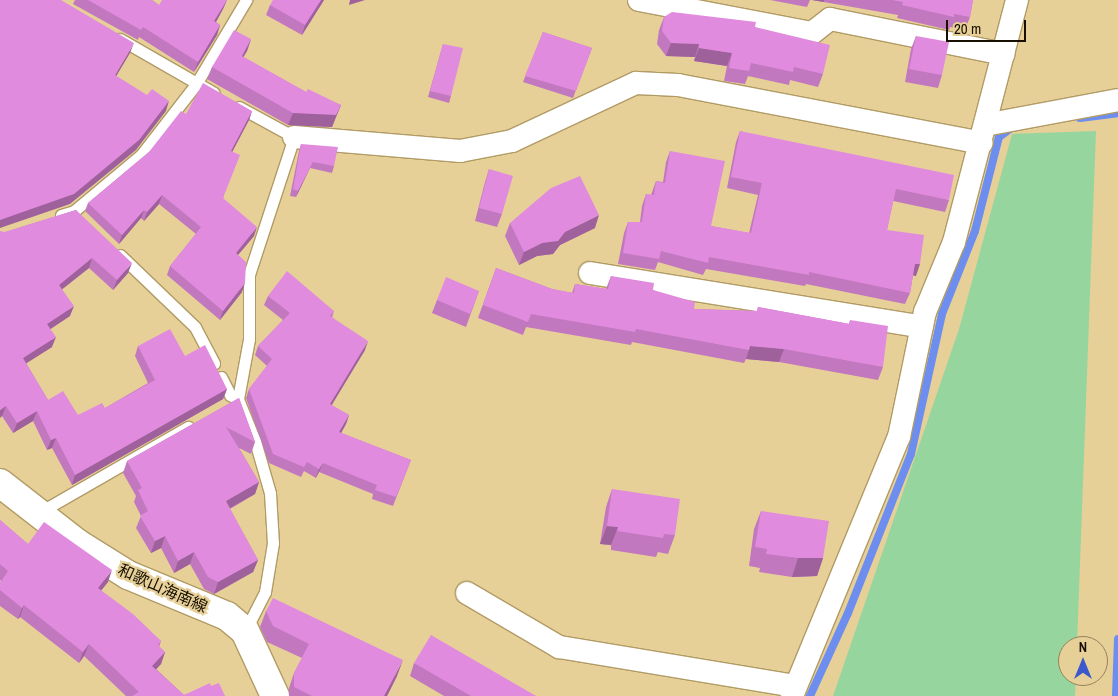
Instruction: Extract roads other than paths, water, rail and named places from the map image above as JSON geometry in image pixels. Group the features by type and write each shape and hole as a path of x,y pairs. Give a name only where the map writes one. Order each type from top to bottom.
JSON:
{"main road":[{"name":"和歌山海南線","path":"0,483 77,543 128,575 227,616 245,630 275,696"}],"street":[{"path":"639,0 812,33 830,19 1003,54"},
{"path":"467,593 559,647 793,691 822,628 899,437 922,327 954,242 1017,0"},
{"path":"294,137 460,151 512,141 636,83 678,85 983,134 1118,100"},
{"path":"590,272 922,327"}],"lane":[{"path":"46,220 77,214 141,155 196,84 246,0"},
{"path":"111,34 196,84 294,137 250,275 249,339 238,399 255,441 270,493 273,543 265,592 245,630"},
{"path":"109,245 195,327 230,395 238,399"},
{"path":"221,408 238,399"},
{"path":"38,513 195,423"}],"waterway":[{"path":"1080,118 1118,113"},
{"path":"810,696 848,613 911,454 942,314 975,231 999,137 1010,129"},
{"path":"1116,696 1118,639"}]}
